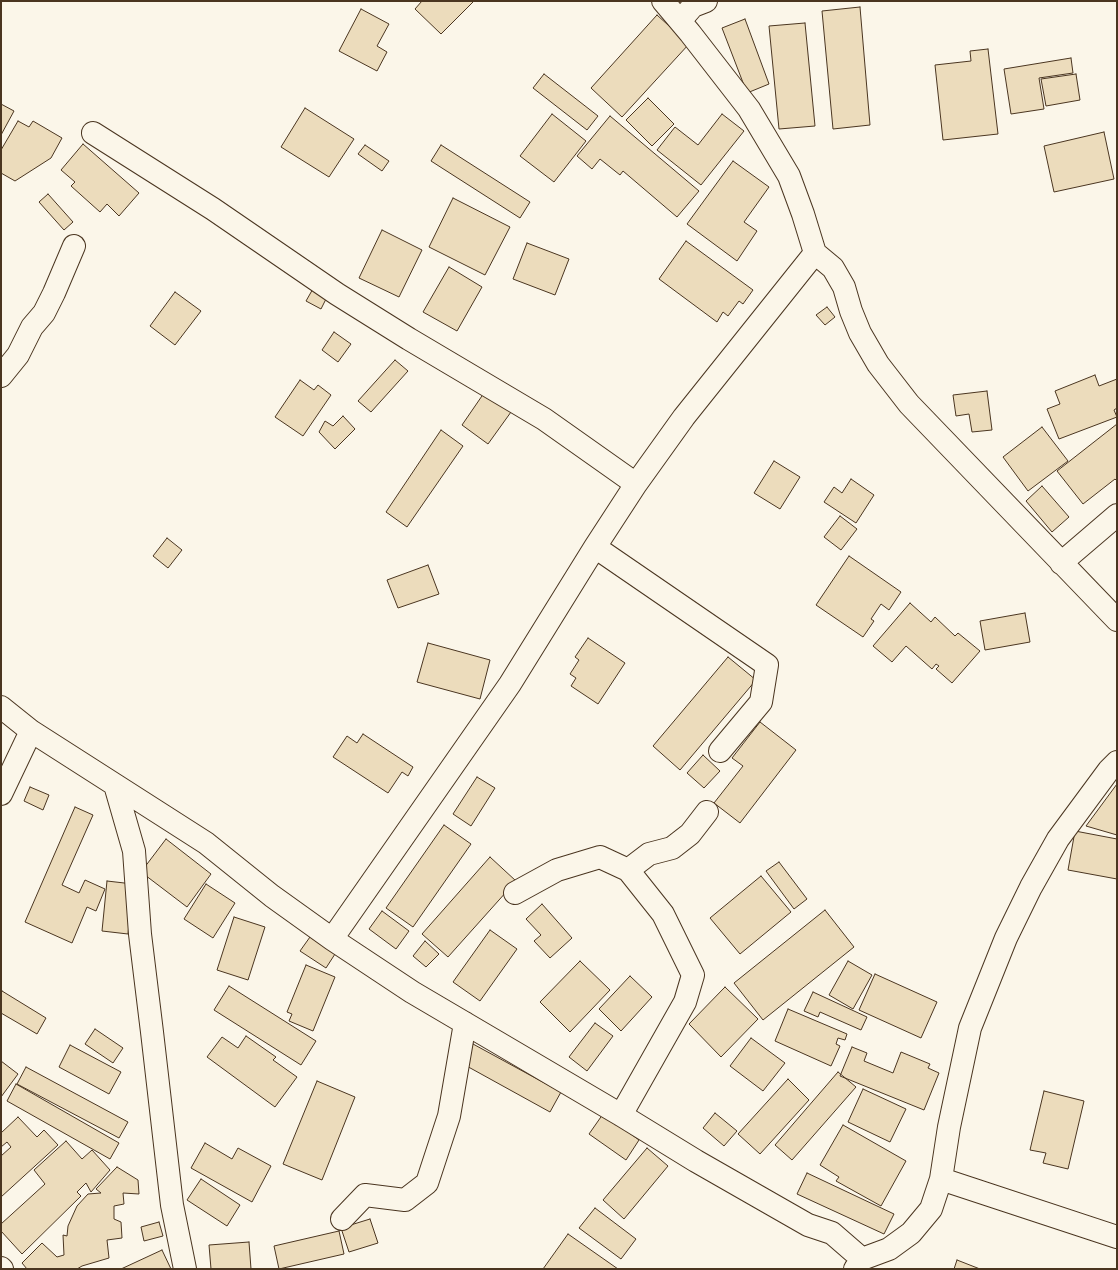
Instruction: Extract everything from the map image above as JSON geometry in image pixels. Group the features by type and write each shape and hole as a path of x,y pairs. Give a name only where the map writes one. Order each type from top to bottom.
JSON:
{"street":[{"path":"663,1 749,109 789,176 815,253 833,268 844,287 851,311 860,333 878,364 909,404 1117,620"},
{"path":"680,21 693,6 706,1"},
{"path":"93,133 213,209 337,294 544,419 636,484"},
{"path":"1,376 18,355 32,328 44,313 74,246"},
{"path":"332,939 510,684 636,484 684,417 815,253"},
{"path":"1061,563 1117,515"},
{"path":"595,547 766,665 760,702 720,751"},
{"path":"1,707 31,731 206,843 272,896 332,939 412,992 696,1161 808,1225 832,1233 858,1264 889,1249 911,1233 931,1209 941,1179 949,1127 970,1028 1006,938 1031,887 1058,839 1109,770 1117,762"},
{"path":"1,794 31,731"},
{"path":"115,785 134,851 140,934 172,1205 185,1269"},
{"path":"628,870 649,854 672,848 690,834 708,812"},
{"path":"515,893 557,870 600,857 628,870 664,914 693,974 685,1002 621,1115"},
{"path":"342,1219 364,1195 405,1200 427,1183 449,1116 465,1023"},
{"path":"941,1179 1117,1237"}],"building":[{"path":"422,1 474,1 441,34 415,9"},
{"path":"860,7 870,125 833,129 822,11"},
{"path":"361,9 389,24 377,46 387,52 377,71 339,51"},
{"path":"657,15 689,44 622,117 591,88"},
{"path":"745,19 769,84 747,93 722,28"},
{"path":"805,23 815,126 779,129 769,26"},
{"path":"988,49 998,134 943,140 935,65 971,61 970,51"},
{"path":"1071,58 1073,73 1039,78 1044,109 1011,114 1004,69"},
{"path":"544,74 598,116 587,130 533,88"},
{"path":"1076,74 1080,100 1046,106 1041,79"},
{"path":"648,98 674,124 652,146 626,120"},
{"path":"1,104 14,111 1,135"},
{"path":"305,108 354,139 329,177 281,147"},
{"path":"552,114 586,141 554,182 520,156"},
{"path":"722,114 744,131 701,185 657,150 675,127 698,145"},
{"path":"610,116 699,191 677,217 623,171 620,175 600,159 592,169 577,156"},
{"path":"18,121 29,127 33,121 62,138 51,158 15,181 1,173 1,150"},
{"path":"1104,132 1114,179 1054,192 1044,146"},
{"path":"83,144 139,193 119,216 107,204 100,212 71,186 75,182 61,170"},
{"path":"365,145 389,161 382,171 358,154"},
{"path":"441,145 530,202 520,218 431,161"},
{"path":"733,161 769,187 744,222 757,231 737,261 687,224"},
{"path":"48,194 73,222 64,230 39,202"},
{"path":"453,198 510,227 485,275 429,247"},
{"path":"382,230 422,250 399,297 359,278"},
{"path":"686,241 753,290 743,304 739,301 728,316 723,312 717,322 659,279"},
{"path":"527,243 569,259 555,295 513,279"},
{"path":"449,267 482,287 457,331 423,312"},
{"path":"314,287 328,295 321,309 306,301"},
{"path":"175,292 201,311 175,345 150,326"},
{"path":"827,307 835,317 825,325 816,315"},
{"path":"334,332 351,344 338,362 322,350"},
{"path":"395,360 408,371 371,412 358,401"},
{"path":"1095,375 1099,386 1117,379 1117,408 1114,410 1117,417 1059,439 1047,409 1060,404 1055,391"},
{"path":"300,380 314,390 318,385 331,395 303,436 275,417"},
{"path":"987,391 992,430 972,432 969,414 956,416 953,395"},
{"path":"484,393 511,412 488,444 462,425"},
{"path":"343,416 355,429 335,449 319,432 325,421 333,426"},
{"path":"1117,424 1117,481 1115,479 1083,504 1057,471"},
{"path":"1042,427 1068,461 1028,491 1003,457"},
{"path":"441,430 463,446 407,527 386,512"},
{"path":"774,461 800,477 780,509 754,493"},
{"path":"851,479 874,495 856,523 824,502 834,487 842,493"},
{"path":"1042,486 1069,517 1052,532 1026,501"},
{"path":"840,516 857,529 841,550 824,537"},
{"path":"167,538 182,550 168,568 153,556"},
{"path":"849,556 901,592 889,610 881,604 871,619 874,621 863,637 816,605"},
{"path":"428,565 439,594 398,608 387,580"},
{"path":"910,603 931,622 935,617 955,636 958,633 980,651 952,683 936,669 939,666 936,664 932,669 906,646 892,662 873,646"},
{"path":"1025,613 1030,642 985,650 980,621"},
{"path":"588,638 625,663 598,704 571,686 576,678 570,674 579,660 575,657"},
{"path":"428,643 490,660 480,699 417,682"},
{"path":"728,657 756,680 680,770 653,746"},
{"path":"760,722 796,750 740,823 714,803 743,766 732,758"},
{"path":"363,734 413,767 408,776 402,772 388,793 333,757 347,736 357,743"},
{"path":"703,755 720,771 704,788 687,773"},
{"path":"477,777 495,788 471,826 453,814"},
{"path":"1117,784 1117,835 1086,826"},
{"path":"30,787 49,795 43,810 24,801"},
{"path":"75,807 93,815 62,885 79,893 85,880 105,889 96,911 87,907 72,943 25,922"},
{"path":"444,825 471,844 413,927 386,908"},
{"path":"1075,831 1117,839 1117,879 1068,870"},
{"path":"166,839 211,874 187,907 141,872"},
{"path":"490,857 516,881 448,957 422,934"},
{"path":"779,862 807,899 794,909 766,871"},
{"path":"761,876 791,912 740,954 710,918"},
{"path":"107,881 133,884 128,934 102,931"},
{"path":"206,884 235,903 213,938 184,919"},
{"path":"542,904 572,938 550,958 534,941 541,935 526,919"},
{"path":"825,910 854,947 763,1020 734,983"},
{"path":"382,911 409,931 396,949 369,929"},
{"path":"234,917 265,927 248,980 217,970"},
{"path":"490,930 517,949 480,1001 453,982"},
{"path":"310,937 335,954 326,968 300,951"},
{"path":"425,941 439,954 426,967 413,956"},
{"path":"580,961 610,990 570,1032 540,1002"},
{"path":"848,961 872,975 853,1009 829,995"},
{"path":"306,965 335,977 313,1031 289,1021 292,1014 287,1012"},
{"path":"875,974 937,1002 921,1038 859,1010"},
{"path":"630,976 652,997 621,1031 599,1009"},
{"path":"229,986 316,1041 301,1065 214,1010"},
{"path":"725,987 758,1019 721,1057 689,1024"},
{"path":"2,991 46,1018 37,1034 1,1013"},
{"path":"813,992 867,1017 861,1030 820,1012 818,1017 804,1011"},
{"path":"788,1009 847,1034 845,1040 838,1038 836,1044 840,1046 831,1066 775,1041"},
{"path":"595,1023 613,1036 587,1071 569,1057"},
{"path":"95,1029 123,1048 113,1063 85,1044"},
{"path":"246,1036 276,1057 273,1060 297,1077 275,1107 207,1057 222,1037 238,1048"},
{"path":"751,1038 785,1063 763,1091 730,1066"},
{"path":"473,1044 561,1092 550,1112 463,1064"},
{"path":"70,1045 121,1072 109,1094 59,1067"},
{"path":"852,1047 867,1053 864,1061 893,1073 901,1052 930,1064 928,1068 939,1073 924,1110 840,1076"},
{"path":"1,1061 18,1074 1,1097"},
{"path":"26,1067 128,1122 119,1138 17,1084"},
{"path":"838,1072 856,1087 792,1160 775,1145"},
{"path":"788,1079 809,1100 760,1154 738,1134"},
{"path":"317,1081 355,1097 322,1180 283,1164"},
{"path":"16,1084 119,1143 110,1159 7,1101"},
{"path":"863,1089 906,1109 890,1142 848,1122"},
{"path":"1044,1091 1084,1101 1068,1169 1043,1163 1046,1153 1030,1150"},
{"path":"715,1113 737,1131 724,1146 703,1128"},
{"path":"603,1114 639,1140 626,1160 589,1134"},
{"path":"18,1117 37,1137 44,1130 58,1145 1,1197 1,1156 11,1147 7,1142 1,1147 1,1133"},
{"path":"843,1125 906,1161 881,1206 836,1181 839,1177 820,1165"},
{"path":"66,1141 82,1159 92,1150 110,1170 91,1192 86,1183 77,1192 81,1196 22,1254 1,1231 1,1224 45,1184 34,1170"},
{"path":"205,1143 232,1159 238,1148 271,1166 252,1202 191,1168"},
{"path":"647,1148 668,1166 624,1219 603,1200"},
{"path":"117,1167 138,1180 139,1194 123,1193 124,1204 114,1206 114,1219 121,1222 122,1238 107,1240 109,1258 82,1266 77,1269 27,1269 22,1263 42,1243 57,1257 64,1255 63,1235 67,1236 68,1226 77,1206 88,1194 101,1193 96,1189"},
{"path":"807,1173 894,1214 884,1234 797,1194"},
{"path":"201,1179 240,1205 227,1226 187,1200"},
{"path":"595,1208 636,1239 621,1259 579,1228"},
{"path":"370,1219 378,1243 349,1252 341,1228"},
{"path":"159,1222 163,1236 144,1241 141,1227"},
{"path":"339,1231 344,1254 279,1269 274,1246"},
{"path":"568,1234 618,1269 543,1269"},
{"path":"249,1242 251,1269 211,1269 209,1245"},
{"path":"162,1250 171,1269 121,1269"},
{"path":"957,1260 980,1269 954,1269"}]}
